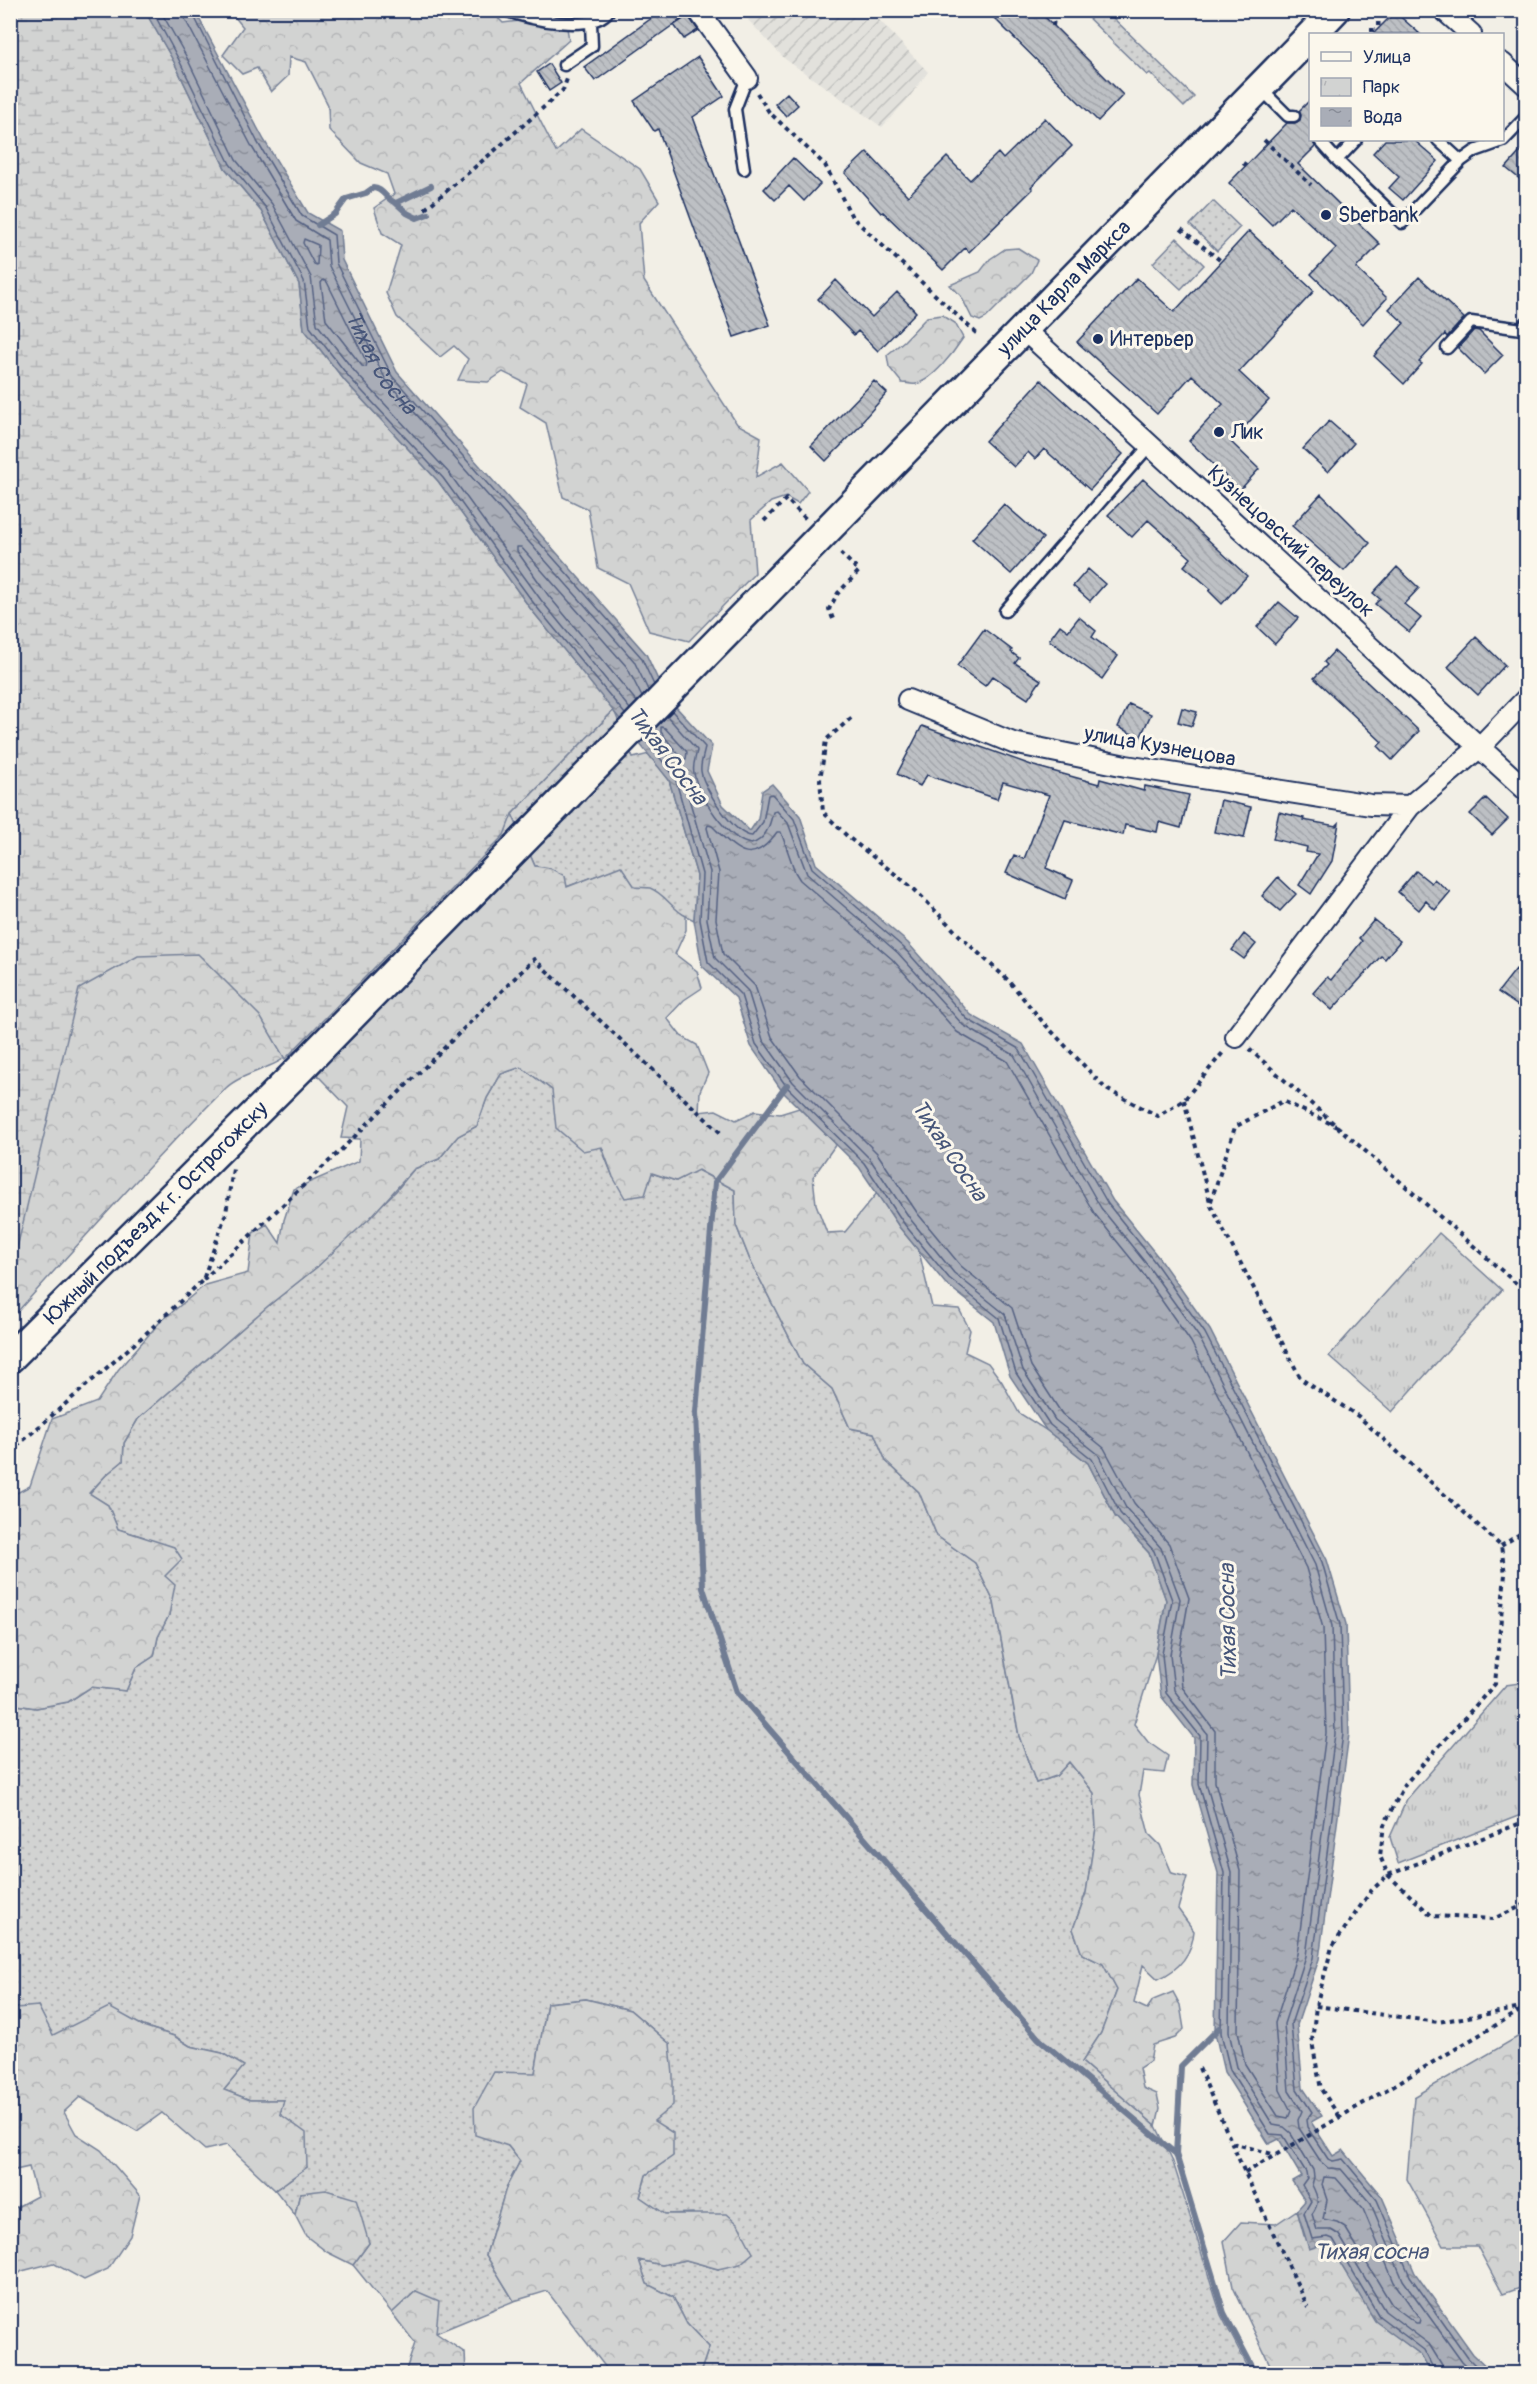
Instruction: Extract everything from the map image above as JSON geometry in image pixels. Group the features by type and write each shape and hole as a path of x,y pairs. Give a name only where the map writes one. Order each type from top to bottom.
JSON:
{"main road":[{"name":"улица Карла Маркса","path":"1313,33 1335,10"},
{"name":"улица Карла Маркса","path":"301,1068 1022,328 1309,37"},
{"name":"Южный подъезд к г. Острогожску","path":"10,1358 90,1282 301,1068"}],"street":[{"path":"698,10 747,78"},
{"path":"1444,10 1470,33"},
{"path":"1504,64 1527,85"},
{"name":"Кузнецовский переулок","path":"1022,328 1527,790"},
{"path":"1236,1037 1410,806 1481,746 1527,699"},
{"name":"улица Кузнецова","path":"908,700 1013,743 1126,766 1360,803 1410,806"}],"lane":[{"path":"505,10 559,23 591,23 608,14 609,10"},
{"path":"564,65 592,46 591,23"},
{"path":"744,169 735,109 747,78"},
{"path":"1259,88 1288,116 1294,116"},
{"path":"1504,140 1527,117"},
{"path":"1320,141 1402,223 1461,161 1475,151 1503,141"},
{"path":"1337,160 1355,141"},
{"path":"1439,141 1461,161"},
{"path":"1447,348 1471,322 1522,329 1527,323"},
{"path":"1005,611 1150,445"}],"path":[{"path":"1053,26 1055,10"},
{"path":"1376,24 1383,24"},
{"path":"1370,30 1377,30"},
{"path":"425,209 562,90 567,79 564,65"},
{"path":"747,78 769,112 825,165 852,217 977,334"},
{"path":"1264,140 1311,185"},
{"path":"1181,229 1221,261"},
{"path":"764,521 786,499 820,537 859,571 838,593 829,609 833,619"},
{"path":"850,718 826,740 820,780 823,812 848,837 914,889 963,939 1009,981 1041,1020 1106,1089 1158,1116 1184,1100 1236,1037 1527,1292"},
{"path":"1520,960 1527,952"},
{"path":"10,1452 141,1338 203,1280 341,1150 534,959 723,1135"},
{"path":"1184,1100 1210,1204 1301,1379 1358,1416 1501,1546 1505,1574 1495,1684 1405,1784 1384,1825 1380,1856 1388,1875 1432,1916 1492,1919 1527,1904"},
{"path":"1210,1204 1235,1127 1282,1101 1338,1127"},
{"path":"203,1280 226,1213 239,1129"},
{"path":"1501,1546 1527,1530"},
{"path":"1339,2116 1321,2089 1312,2042 1316,2007 1332,1947 1371,1891 1388,1875 1527,1821"},
{"path":"1316,2007 1438,2022 1526,2008"},
{"path":"1245,2173 1526,2008"},
{"path":"1199,2068 1308,2307"},
{"path":"1232,2143 1277,2155"}],"shaded area":[{"path":"758,10 871,11 928,72 908,99 882,127 785,59 748,20"}],"green space":[{"path":"11,11 145,11 174,62 225,168 261,211 299,284 304,329 345,381 438,481 530,608 614,710 512,814 504,835 285,1059 260,1016 198,954 138,956 79,989 11,1273"},
{"path":"230,11 491,11 503,23 519,21 567,28 569,40 521,83 556,152 581,129 640,169 659,201 639,223 644,281 737,424 761,437 756,477 783,462 808,491 798,504 786,497 771,502 751,520 755,573 689,641 649,631 628,583 598,568 588,509 563,497 546,423 520,407 527,384 503,372 488,382 458,380 468,359 454,346 440,357 397,317 386,293 401,245 382,233 374,208 394,194 387,174 361,163 329,130 328,105 306,62 289,57 288,76 271,92 257,68 242,74 223,55 243,27"},
{"path":"1081,11 1106,11 1194,97 1184,107 1150,73 1147,75"},
{"path":"1213,201 1240,227 1217,251 1190,225"},
{"path":"1177,238 1204,265 1181,289 1153,263"},
{"path":"1018,248 1037,260 1031,273 986,318 980,321 972,318 961,296 950,285 980,272 990,259 1005,249"},
{"path":"942,315 955,323 963,338 949,358 929,377 916,384 902,383 889,367 887,355 927,317"},
{"path":"614,710 633,758 649,754 669,780 697,876 694,920 676,911 668,902 635,888 621,867 566,887 550,868 535,866 512,814"},
{"path":"512,814 535,866 550,868 565,876 567,887 621,866 635,887 655,890 686,916 686,930 675,954 697,971 702,988 684,1000 667,1018 681,1036 697,1045 708,1073 700,1091 699,1112 716,1110 736,1120 755,1111 780,1114 799,1108 836,1144 813,1177 816,1204 827,1233 845,1232 877,1193 900,1228 919,1251 932,1307 959,1309 970,1330 965,1352 988,1363 1002,1382 1019,1413 1046,1430 1088,1463 1115,1516 1149,1553 1166,1600 1156,1654 1134,1724 1148,1742 1168,1756 1164,1773 1143,1771 1139,1795 1149,1834 1160,1845 1172,1873 1187,1877 1178,1909 1194,1931 1187,1954 1172,1971 1158,1979 1143,1965 1134,2003 1147,2009 1153,2000 1173,1992 1180,2005 1184,2029 1175,2038 1153,2045 1150,2061 1139,2068 1143,2088 1157,2094 1160,2108 1156,2126 1082,2062 1101,2033 1117,1990 1103,1964 1082,1954 1073,1929 1086,1893 1096,1828 1094,1793 1069,1762 1056,1776 1036,1783 1019,1736 994,1602 975,1563 937,1536 919,1492 886,1461 874,1433 850,1428 832,1389 803,1364 750,1260 736,1225 735,1190 698,1170 676,1181 652,1173 645,1195 625,1198 613,1177 602,1147 583,1151 556,1128 552,1090 521,1067 501,1074 487,1098 477,1126 458,1136 439,1159 414,1169 370,1218 317,1267 268,1306 138,1419 124,1443 123,1461 89,1493 108,1505 118,1529 174,1547 182,1559 165,1576 175,1585 169,1615 158,1637 154,1656 136,1668 126,1691 91,1687 68,1702 36,1708 11,1704 11,1496 30,1486 52,1419 97,1402 118,1370 159,1323 205,1285 248,1273 253,1233 267,1224 280,1243 284,1220 294,1189 359,1161 360,1139 341,1138 348,1107 294,1051 278,1062 241,1078 226,1088 171,1144 11,1319 11,932"},
{"path":"521,1067 552,1090 601,1147 613,1177 651,1173 676,1181 697,1170 735,1190 736,1225 750,1260 803,1364 832,1389 850,1428 874,1433 886,1461 919,1492 937,1536 975,1563 994,1602 1019,1736 1036,1783 1056,1776 1069,1762 1094,1793 1096,1828 1086,1893 1073,1929 1082,1954 1103,1964 1117,1990 1101,2033 1082,2062 1156,2126 1172,2159 1221,2315 1251,2373 700,2373 709,2347 687,2324 673,2297 647,2284 639,2260 662,2265 686,2260 718,2269 693,2213 665,2214 640,2197 646,2175 673,2155 654,2121 670,2044 630,2010 586,1999 547,2003 535,2074 508,2146 520,2161 506,2188 486,2255 514,2301 436,2333 416,2291 392,2313 353,2265 369,2243 300,2193 295,2215 275,2190 307,2167 280,2114 284,2100 250,2100 224,2090 243,2067 222,2053 190,2046 174,2036 143,2026 109,2008 53,2036 38,2006 11,2035 11,1704 36,1708 68,1702 91,1687 126,1691 136,1668 154,1656 158,1637 169,1615 165,1576 144,1537 118,1529 108,1505 89,1494 123,1461 124,1443 138,1419 268,1306 317,1267 396,1191 414,1169 439,1159 458,1136 477,1126 487,1098 501,1074"},
{"path":"1439,1233 1502,1290 1392,1412 1329,1356"},
{"path":"1526,1682 1526,1813 1398,1863 1390,1837 1407,1799 1506,1685"},
{"path":"586,1999 630,2010 670,2044 673,2105 654,2121 673,2133 673,2156 646,2175 640,2197 665,2214 727,2214 738,2224 753,2253 740,2264 718,2269 686,2260 662,2265 639,2260 647,2284 673,2297 687,2324 709,2347 700,2373 610,2373 547,2291 514,2301 486,2255 506,2188 520,2161 508,2146 475,2135 474,2108 494,2072 535,2073 547,2003"},
{"path":"38,2006 53,2035 109,2007 143,2026 174,2036 190,2046 222,2053 244,2066 224,2090 250,2100 284,2100 280,2114 306,2133 307,2167 275,2190 227,2145 205,2150 162,2113 137,2131 80,2097 64,2112 76,2134 101,2150 140,2195 130,2236 108,2269 84,2280 53,2263 22,2271 11,2281 11,2210 37,2196 29,2167 11,2171 11,2035 13,2035 16,2008"},
{"path":"1526,2032 1526,2286 1503,2294 1477,2246 1444,2246 1407,2179 1414,2097"},
{"path":"326,2190 356,2199 369,2243 353,2265 327,2252 306,2236 295,2215 300,2193"},
{"path":"1297,2210 1304,2236 1328,2243 1375,2320 1420,2354 1431,2373 1274,2373 1233,2287 1224,2241 1241,2222 1276,2224"},
{"path":"416,2291 439,2301 436,2333 465,2353 466,2373 405,2373 415,2343 392,2313"}],"water":[{"path":"145,11 195,11 264,140 308,213 340,231 342,260 397,372 646,654 665,695 712,746 707,771 723,805 750,831 758,819 762,791 772,784 800,816 816,864 908,943 971,1015 1023,1044 1113,1201 1159,1258 1210,1330 1327,1560 1346,1624 1349,1734 1319,1959 1297,2025 1303,2088 1322,2116 1311,2122 1333,2156 1343,2150 1382,2197 1415,2273 1473,2354 1493,2373 1431,2373 1420,2354 1375,2321 1328,2243 1309,2249 1297,2210 1305,2201 1292,2181 1301,2176 1279,2139 1269,2144 1224,2072 1215,2033 1218,1873 1193,1785 1194,1738 1161,1696 1156,1654 1166,1600 1149,1553 1115,1516 1088,1463 1046,1430 1010,1376 994,1322 945,1283 900,1228 859,1167 782,1091 751,1046 736,998 702,966 694,920 697,876 669,780 530,608 438,481 345,381 304,329 299,284 261,211 225,168 174,62"}],"building":[{"path":"663,10 686,10 687,15 595,81 584,67"},
{"path":"986,10 1038,10 1123,95 1098,121"},
{"path":"1395,12 1419,33 1374,33"},
{"path":"688,16 698,30 684,39 674,25"},
{"path":"698,57 724,96 693,117 770,325 734,337 658,129 654,131 634,101"},
{"path":"549,64 561,83 549,91 537,72"},
{"path":"787,93 798,105 786,116 775,104"},
{"path":"1309,101 1309,141 1313,141 1315,147 1298,164 1380,244 1356,268 1387,298 1363,324 1311,274 1336,248 1291,206 1272,225 1229,183 1287,123 1300,120 1299,111"},
{"path":"1045,118 1072,146 1031,187 1033,189 969,252 965,248 943,270 883,212 881,213 845,173 867,152 908,196 947,157 970,180 998,153 1003,159"},
{"path":"1384,141 1415,141 1438,161 1403,200 1389,188 1399,177 1373,153"},
{"path":"1527,144 1527,185 1506,168"},
{"path":"793,158 820,184 804,201 789,186 775,200 764,189"},
{"path":"1249,231 1314,291 1239,372 1269,400 1231,442 1259,469 1240,490 1189,441 1223,404 1192,375 1157,414 1077,342 1137,278 1174,312"},
{"path":"1419,277 1464,318 1447,337 1445,334 1419,362 1422,364 1404,384 1374,356 1404,323 1389,309"},
{"path":"836,280 872,317 897,292 916,312 878,351 858,331 854,335 818,299"},
{"path":"1474,330 1479,331 1503,355 1484,374 1458,348"},
{"path":"1041,380 1123,454 1090,490 1044,449 1035,459 1028,452 1014,467 985,441"},
{"path":"874,381 887,393 862,421 863,423 826,461 811,446"},
{"path":"1329,421 1354,443 1328,472 1303,449"},
{"path":"1143,479 1247,576 1222,604 1209,591 1211,589 1184,566 1191,558 1148,520 1132,537 1108,515"},
{"path":"1321,494 1370,543 1344,571 1292,526"},
{"path":"1004,504 1043,538 1011,574 972,539"},
{"path":"1397,567 1419,588 1404,604 1421,618 1409,632 1375,604 1380,599 1373,593"},
{"path":"1088,569 1105,584 1090,601 1073,586"},
{"path":"1279,602 1298,618 1275,644 1257,627"},
{"path":"1079,617 1096,631 1092,637 1118,656 1102,679 1049,640 1060,625 1068,631"},
{"path":"984,629 1012,650 1011,652 1019,658 1015,663 1041,680 1028,699 993,676 985,686 957,666"},
{"path":"1476,637 1505,665 1478,695 1448,667"},
{"path":"1334,651 1419,731 1392,760 1378,746 1382,742 1314,678 1327,665 1324,662"},
{"path":"1129,704 1151,714 1140,738 1118,727"},
{"path":"1182,708 1197,712 1192,726 1178,722"},
{"path":"922,726 1034,766 1099,784 1100,779 1144,791 1145,786 1189,795 1181,828 1159,822 1157,832 1125,825 1123,835 1065,820 1046,868 1073,880 1065,899 1006,873 1014,855 1024,859 1049,795 1003,782 997,799 927,775 920,786 897,774"},
{"path":"1486,798 1508,819 1492,835 1470,814"},
{"path":"1221,800 1251,807 1244,838 1214,832"},
{"path":"1279,812 1304,818 1303,820 1336,826 1339,823 1332,861 1311,894 1299,885 1318,854 1306,852 1307,847 1273,839"},
{"path":"1416,871 1431,883 1434,879 1450,892 1435,910 1426,901 1419,910 1398,892"},
{"path":"1278,877 1296,894 1280,911 1262,896"},
{"path":"1374,920 1400,941 1385,959 1381,956 1332,1010 1313,993 1327,977 1331,980 1362,941 1359,938"},
{"path":"1244,934 1256,944 1244,959 1232,950"},
{"path":"1516,969 1527,978 1527,995 1518,1006 1498,992"}],"waterway":[{"path":"318,225 335,214 346,199 366,193 373,188 396,203 431,186"},
{"path":"396,203 417,218 428,214"},
{"path":"787,1085 715,1182 696,1412 703,1588 737,1692 1039,2039 1176,2154"},
{"path":"1219,2028 1181,2066 1176,2154 1224,2313 1256,2374"}],"place":[{"name":"Sberbank","path":"1326,215"},
{"name":"Интерьер","path":"1098,339"},
{"name":"Лик","path":"1219,432"}],"water label":[{"name":"Тихая Сосна","path":"381,363"},
{"name":"Тихая Сосна","path":"668,755"},
{"name":"Тихая Сосна","path":"950,1150"},
{"name":"Тихая Сосна","path":"1227,1622"},
{"name":"Тихая сосна","path":"1371,2251"}]}
